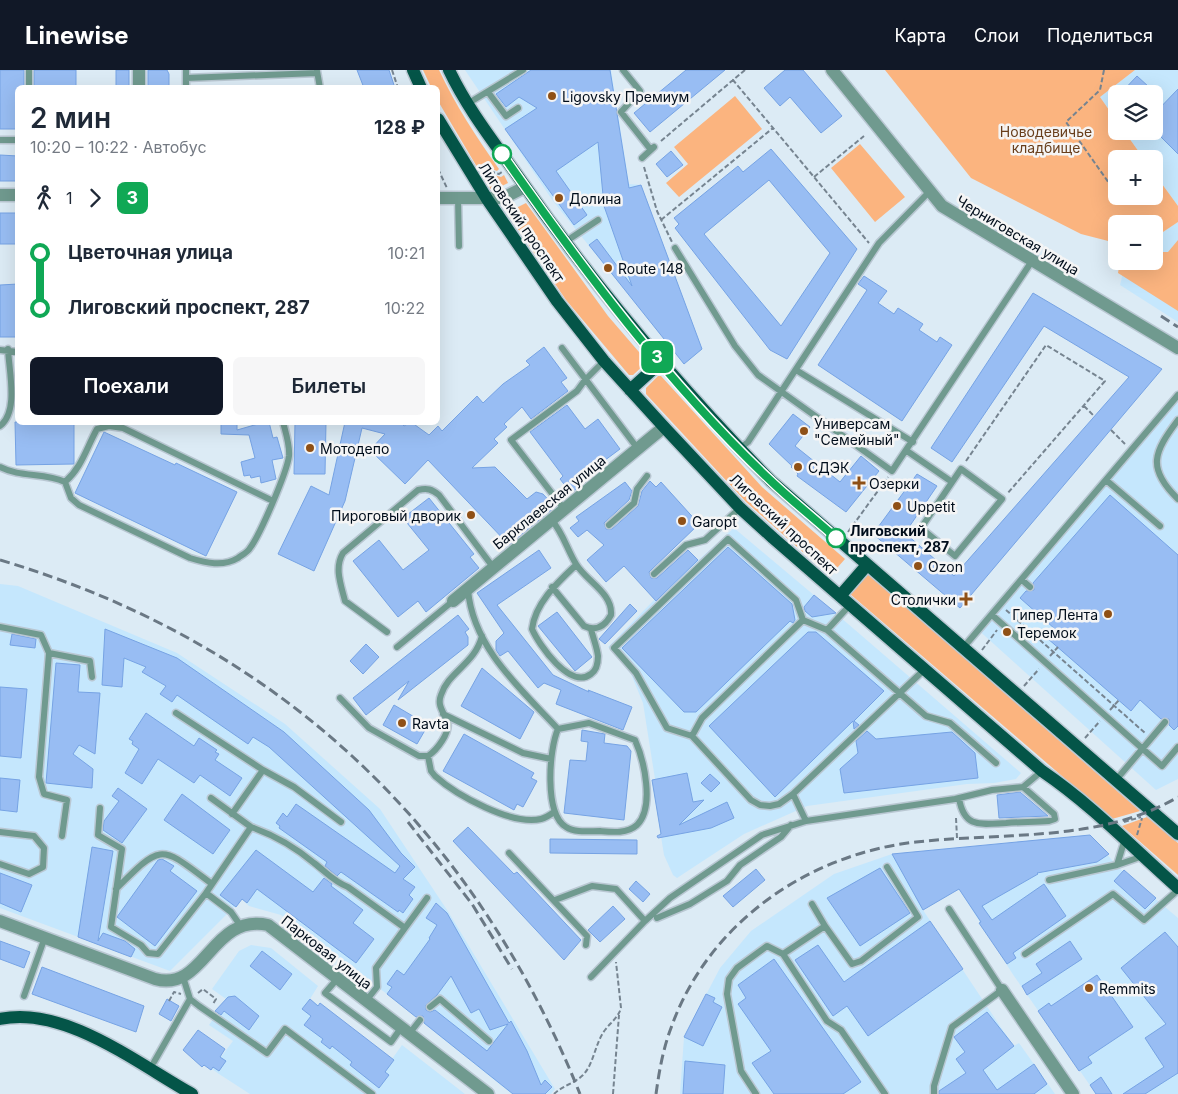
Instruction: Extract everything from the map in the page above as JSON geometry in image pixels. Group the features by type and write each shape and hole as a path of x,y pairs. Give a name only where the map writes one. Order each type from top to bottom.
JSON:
{"main road":[{"path":"413,70 420,85"},
{"name":"Лиговский проспект","path":"449,70 468,104 525,187 596,284 661,362 740,449 771,481 1116,780 1148,814 1178,834"},
{"name":"Лиговский проспект","path":"440,122 487,198 557,300 604,361 740,508 1042,771 1071,791 1112,826 1178,889"},
{"path":"630,390 661,362"},
{"path":"840,596 867,565"},
{"path":"0,1019 35,1018 68,1026 192,1094"}],"street":[{"path":"139,85 140,70"},
{"name":"Черниговская улица","path":"832,70 942,206 1032,262 1178,348"},
{"path":"440,197 453,194 503,198 525,187"},
{"path":"0,194 15,195"},
{"name":"Барклаевская улица","path":"453,600 664,427"},
{"path":"0,921 155,979 169,982 183,977 226,935 240,925"},
{"name":"Парковая улица","path":"240,925 260,924 275,929 488,1094"},
{"path":"1002,990 1073,1094"}],"lane":[{"path":"29,70 29,85"},
{"path":"186,70 186,85"},
{"path":"468,104 480,94 488,92 523,70"},
{"path":"623,70 640,91 621,112 653,148 642,158"},
{"path":"186,78 317,72 319,85"},
{"path":"488,92 506,116 518,108"},
{"path":"0,140 15,140"},
{"path":"740,449 748,442 874,250 929,192"},
{"path":"453,194 459,246"},
{"path":"565,242 598,220"},
{"path":"675,248 736,346 758,375 892,471 1032,262"},
{"path":"562,348 638,449"},
{"path":"0,350 8,349 15,351"},
{"path":"0,426 9,415 11,404 8,349"},
{"path":"564,509 511,440 576,391 604,361"},
{"path":"796,370 913,442"},
{"path":"963,648 1178,395"},
{"path":"1171,404 1178,409"},
{"path":"1176,422 1162,442 1157,454 1156,463 1165,486 1178,499"},
{"path":"0,466 25,476 55,477 65,482 71,498 79,505 206,564 222,563 237,559 250,549 273,501 289,455 284,425"},
{"path":"65,482 74,474 84,458 96,429 109,426 122,428 273,501"},
{"path":"907,451 952,482"},
{"path":"960,469 1002,500 955,556 921,528 960,469"},
{"path":"609,525 634,503 637,489 648,476"},
{"path":"1106,480 1160,526"},
{"path":"387,632 345,601 338,571 339,561 343,553 418,490 425,488 433,490 439,495 493,566"},
{"path":"654,574 686,546 705,540 740,508"},
{"path":"552,519 562,533 576,565 608,601 611,608 608,620 599,628 591,629 584,626 552,587"},
{"path":"925,669 900,694 793,794 779,804 770,806 751,800 692,736 667,728 636,673 614,648 728,539 796,600 803,620 827,630 900,694 926,716 950,723 996,763"},
{"path":"576,565 552,587 533,621 532,629 563,671 571,676 582,677 591,675 597,668 598,657 591,629"},
{"path":"1022,580 1030,587"},
{"path":"468,588 469,603 489,652 558,729"},
{"path":"397,647 453,600"},
{"path":"827,630 850,605"},
{"path":"992,615 1162,766 1178,747"},
{"path":"692,736 702,718 803,620"},
{"path":"0,628 41,635 49,653 39,777 44,794 67,800 62,836"},
{"path":"340,698 369,728 419,756 428,756 434,752 447,730 448,722 439,703 441,694 449,681 474,656 482,636"},
{"path":"49,653 90,661 92,676"},
{"path":"176,713 263,770 294,787 341,822"},
{"path":"444,714 523,753 551,759"},
{"path":"1116,780 1165,722"},
{"path":"589,723 635,740 645,773 646,798 637,825 625,831 575,830 566,827 554,812 552,803 551,759 553,741 558,729 589,723"},
{"path":"428,756 431,771 435,776 480,805 522,819 539,820 554,812"},
{"path":"232,814 263,770"},
{"path":"591,977 645,920 670,898 762,835 806,821 959,798 992,790 1023,787 1042,771"},
{"path":"959,798 961,811 975,823 982,825 1049,822 1055,819 1054,814 1023,787"},
{"path":"793,794 806,821"},
{"path":"211,798 251,827 272,834 316,864 339,884 348,887 406,928"},
{"path":"100,808 98,836 122,849 111,927 141,945 148,953 158,954 206,893 251,827"},
{"path":"657,918 690,904 727,882 740,866 781,837 792,824"},
{"path":"0,832 34,836 44,848 44,867 29,874 0,864"},
{"path":"1117,865 1125,838"},
{"path":"1049,880 1117,865 1138,852"},
{"path":"116,890 145,860 154,854 165,853 178,858 212,884"},
{"path":"509,853 587,936 586,945"},
{"path":"812,904 852,964 861,961 918,917 887,867"},
{"path":"555,900 592,886 616,889 645,920"},
{"path":"1025,954 1113,894 1144,920 1178,889"},
{"path":"206,893 231,912 240,925"},
{"path":"366,1001 377,987 376,968 427,898"},
{"path":"934,1094 934,1086 952,1026 1002,990 949,909"},
{"path":"783,954 825,926"},
{"path":"24,996 45,937"},
{"path":"756,1094 741,1071 727,994 729,979 737,968 766,946 783,954 827,1021 841,1030 881,1093"},
{"path":"183,977 190,998 267,1053 285,1029 372,1094"},
{"path":"338,978 326,992 391,1042 420,1020"},
{"path":"154,1062 190,998"},
{"path":"430,1006 440,999 489,1041"}],"path":[{"path":"392,70 397,85"},
{"path":"653,148 745,70"},
{"path":"1104,70 1100,90 1066,122 1108,182"},
{"path":"733,80 874,250"},
{"path":"661,220 773,128"},
{"path":"814,177 864,136"},
{"path":"642,158 661,220 675,248"},
{"path":"479,170 502,172"},
{"path":"440,172 453,194"},
{"path":"960,469 1046,345 1105,381 1002,500"},
{"path":"1084,406 1094,416"},
{"path":"1110,430 1126,444"},
{"path":"847,533 892,471"},
{"path":"1004,608 1152,739"},
{"path":"982,650 1002,624"},
{"path":"1112,826 1148,814"},
{"path":"1138,852 1148,814"},
{"path":"613,1094 621,1008 615,952"},
{"path":"203,989 216,999 208,1012"},
{"path":"554,1094 568,1083 581,1078 586,1072 605,1030 619,1015"}],"shaded area":[{"path":"465,70 611,70 629,184 641,185 702,349 684,364 553,201"},
{"path":"1135,70 1178,70 1178,206 1163,185 1163,150 1138,150 1130,140 1163,140 1163,85 1116,85"},
{"path":"1108,91 1108,108 1100,97"},
{"path":"1178,222 1178,322 1120,285 1124,270 1163,270 1163,232"},
{"path":"1178,390 1178,779 1156,790 975,627"},
{"path":"734,528 1021,773 1016,779 807,806 744,834 677,878 673,875 664,855 652,780 655,779 643,703 631,674 608,647 655,599"},
{"path":"0,584 18,586 177,653 285,724 380,809 449,913 555,1089 551,1094 512,1094 387,994 281,915 249,906 242,899 170,971 0,908"},
{"path":"1090,835 1119,868 1178,918 1178,1094 1096,1094 1012,973 959,889 923,910 1014,1046 1019,1043 1055,1094 680,1094 684,1037 720,968 751,931 834,874 892,854"},
{"path":"251,945 271,948 318,986 310,999 392,1059 402,1045 465,1094 250,1094 219,1074 212,1069 233,1041 209,1025 218,1012 216,1010 226,999 212,989 239,951"}],"green space":[{"path":"423,70 439,70 467,121 499,169 497,171 480,165 477,167 440,104 440,85 430,85"},
{"name":"Новодевичье кладбище","path":"885,70 1135,70 1116,85 1108,85 1108,91 1100,97 1108,108 1108,140 1130,140 1138,150 1108,150 1108,205 1163,205 1163,185 1178,206 1178,222 1163,232 1163,215 1108,215 1108,241 1081,234 971,178"},
{"path":"735,96 762,129 679,197 666,183 688,164 674,147"},
{"path":"860,144 905,197 875,222 831,168"},
{"path":"485,172 501,177 504,175 508,183 492,191 481,174"},
{"path":"526,203 608,316 645,359 645,364 633,375 629,375 566,300 509,216 510,211"},
{"path":"1178,240 1178,311 1118,273 1118,270 1163,270 1163,252 1168,252"},
{"path":"658,376 661,376 762,487 845,559 830,576 746,502 646,394 646,388"},
{"path":"868,574 1140,811 1112,819 850,594"},
{"path":"1147,817 1178,843 1178,875 1122,826"}],"building":[{"path":"0,70 24,70 24,85 15,85 15,129 0,129"},
{"path":"34,70 76,70 76,85 34,85"},
{"path":"116,70 129,70 129,85 116,85"},
{"path":"148,70 167,70 169,85 148,85"},
{"path":"357,70 389,70 394,85 363,85"},
{"path":"531,70 610,70 629,188 641,185 702,349 684,364 589,245 597,239 632,286 604,206 598,142 556,171 587,215 574,225 505,129 537,108 519,97 506,107 496,94"},
{"path":"686,70 725,70 650,132 634,113"},
{"path":"785,70 803,70 842,116 821,133 790,97 780,106 764,88"},
{"path":"1137,76 1147,85 1128,85"},
{"path":"1178,89 1178,154 1163,139 1163,105"},
{"path":"771,149 857,249 787,359 770,350 675,228 679,224 674,218 738,166 743,172","holes":["769,180 830,253 781,326 704,234"]},
{"path":"671,151 683,165 667,177 656,164"},
{"path":"0,155 15,156 15,181 0,181"},
{"path":"0,213 15,213 15,244 0,244"},
{"path":"864,276 887,291 878,303 894,314 898,308 923,324 919,330 937,342 940,337 952,345 902,421 818,365 867,290 858,284"},
{"path":"15,284 15,337 0,337 0,285"},
{"path":"1033,293 1162,369 960,608 873,534 917,474 937,486 905,533 954,576 1129,377 1044,326 952,462 931,448"},
{"path":"544,347 567,378 561,382 568,391 531,419 522,407 504,424 507,427 494,439 498,443 472,468 495,467 527,499 536,492 543,494 555,507 509,545 428,460 405,484 370,450 385,434 362,428 345,501 314,571 278,554 311,486 329,495 344,425 415,425 429,435 438,426 442,431 477,396 483,403 503,384 530,365 526,361"},
{"path":"567,405 585,429 598,419 620,449 577,481 581,485 571,493 560,479 563,476 530,432"},
{"path":"793,414 810,427 795,446 840,482 861,456 879,471 846,512 797,476 798,474 792,466 769,444"},
{"path":"15,425 74,425 74,464 16,465"},
{"path":"221,425 237,425 237,430 254,425 270,425 273,438 277,437 283,458 272,460 276,479 261,483 260,476 251,478 250,475 244,476 241,462 255,458 249,435 221,434"},
{"name":"Мотодепо","path":"295,425 326,425 325,474 294,474"},
{"path":"104,432 237,492 206,556 75,493"},
{"path":"650,481 656,487 661,482 699,524 649,572 651,578 657,578 688,550 698,560 656,601 624,566 606,582 587,560 604,545 587,530 578,537 570,528 579,521 576,517 625,482 632,491 629,500 604,523 606,529 612,529 638,506 642,491"},
{"name":"Гипер Лента","path":"1110,495 1178,555 1178,726 1174,730 1169,725 1169,719 1161,719 1140,700 1131,711 1047,638 1055,629 1020,598 1026,591 1034,590 1033,583"},
{"path":"429,498 474,554 470,557 479,568 426,612 418,601 398,617 353,561 379,540 403,570 429,550 403,518"},
{"path":"728,547 792,604 795,620 793,623 790,621 696,712 684,712 622,648"},
{"path":"539,550 551,568 497,605 553,675 589,692 588,690 632,707 623,730 556,704 561,690 544,683 538,688 508,651 500,656 496,650 496,641 504,633 477,593"},
{"path":"814,595 836,613 812,617 805,611 804,607"},
{"path":"630,604 637,611 605,644 599,639"},
{"path":"557,612 592,657 575,671 538,626"},
{"path":"458,615 469,629 465,632 468,637 468,645 398,700 409,681 366,715 353,698"},
{"path":"105,629 177,658 284,732 369,810 401,853 415,867 403,879 415,887 409,895 413,899 403,913 399,910 398,912 341,872 337,876 325,866 327,862 279,828 280,826 276,823 283,813 287,817 296,804 395,873 400,866 269,747 253,737 248,744 177,695 172,702 160,694 166,686 142,672 146,667 124,658 122,687 102,685"},
{"path":"808,632 816,632 884,691 854,721 859,725 854,729 853,721 775,797 709,726"},
{"path":"12,634 36,639 35,648 10,645"},
{"path":"366,644 379,657 363,674 350,661"},
{"path":"56,663 80,665 78,692 100,693 95,754 79,745 73,754 93,769 92,788 46,783"},
{"path":"482,668 534,712 520,739 461,706"},
{"path":"0,687 27,689 21,758 0,756"},
{"path":"394,705 428,725 417,744 383,725"},
{"path":"146,713 194,746 199,738 217,750 215,752 219,754 215,760 242,778 230,796 200,775 194,783 158,759 142,784 125,773 139,749 129,739"},
{"path":"582,730 605,734 604,743 627,746 631,751 624,820 564,813 570,760 586,761 588,742 581,741"},
{"path":"867,731 876,739 952,732 975,753 978,778 844,793 840,769 858,753 856,741"},
{"path":"464,734 534,773 531,778 537,781 523,807 517,804 514,810 443,771"},
{"path":"687,773 693,802 704,800 679,825 727,802 734,818 711,828 658,838 657,836 661,834 652,780"},
{"path":"710,774 720,783 711,792 701,783"},
{"path":"0,778 20,780 17,812 0,810"},
{"path":"118,788 147,809 122,843 103,830 104,821 119,801 112,796"},
{"path":"1020,792 1048,816 999,818 997,795"},
{"path":"182,794 230,830 213,854 164,820"},
{"path":"468,827 514,874 517,872 581,940 564,960 453,841"},
{"path":"1090,835 1109,854 1097,862 1037,873 982,906 992,920 1044,884 1066,916 1013,953 1016,958 1007,964 959,889 923,910 892,854"},
{"path":"550,839 637,840 637,854 550,853"},
{"path":"92,847 113,851 98,941 103,933 125,941 135,949 131,957 78,937"},
{"path":"256,850 313,892 324,878 332,884 331,886 363,910 353,923 374,939 356,963 257,889 247,903 242,899 236,907 220,895"},
{"path":"162,859 174,866 170,871 197,891 155,946 117,917 158,860"},
{"path":"880,868 910,913 860,946 827,898"},
{"path":"756,869 765,880 733,907 723,896"},
{"path":"1124,870 1156,898 1145,909 1114,881"},
{"path":"0,873 32,885 21,912 0,903"},
{"path":"636,881 650,894 643,902 629,889"},
{"path":"436,903 447,913 509,1023 511,1021 527,1051 541,1085 545,1080 552,1087 545,1094 513,1094 424,1023 423,1016 416,1017 387,994 392,987 387,984 397,970 404,975 430,939 437,925 426,918","holes":["451,976 471,1013 479,1009 490,1030 508,1024 487,1051 435,1010 430,1012 426,1010 426,1005 437,995"]},
{"path":"613,906 625,919 600,942 588,930"},
{"path":"930,921 963,969 868,1036 847,1006 833,1016 795,960 818,945 844,982"},
{"path":"1165,932 1178,947 1178,1073 1145,1094 1123,1094 1164,1067 1145,1038 1166,1024 1121,968"},
{"path":"0,941 30,952 24,968 0,959"},
{"path":"1070,941 1082,959 1027,995 1022,986 1042,973 1036,964"},
{"path":"262,951 292,974 280,990 250,966"},
{"path":"774,959 861,1082 843,1094 774,1094 752,1063 771,1051 738,1004 746,998 738,985"},
{"path":"42,967 144,1006 136,1032 32,994"},
{"path":"1097,975 1133,1027 1088,1057 1092,1063 1079,1071 1038,1011 1049,1003 1051,1006"},
{"path":"706,994 715,998 713,1002 722,1007 703,1046 684,1037"},
{"path":"235,996 259,1016 249,1030 224,1011 221,1015 215,1011 228,997"},
{"path":"167,999 179,1006 171,1021 159,1014"},
{"path":"310,999 318,1006 320,1003 394,1060 385,1072 389,1075 379,1088 350,1065 352,1062 332,1046 330,1049 321,1042 323,1039 304,1025 311,1016 302,1009"},
{"path":"987,1012 1014,1046 983,1070 997,1090 1034,1064 1047,1084 1034,1094 939,1094 939,1091 966,1073 956,1059 965,1052 954,1037"},
{"path":"198,1030 225,1049 220,1057 226,1061 219,1071 213,1067 211,1070 204,1065 202,1067 183,1050"},
{"path":"685,1061 725,1065 723,1094 683,1094"},
{"path":"1101,1077 1112,1094 1096,1094 1090,1085"}],"railway":[{"path":"1161,316 1178,327"},
{"path":"0,560 100,596 192,640 277,695 354,758 422,829 483,909 536,998 580,1094"},
{"path":"656,1094 671,1028 688,990 710,956 736,926 767,900 801,878 837,861 876,849 916,842 1084,829 1148,812 1178,797"},
{"path":"408,822 472,904 512,969"}],"bus line":[{"name":"3","path":"502,154 596,284 661,362 716,425 771,481 836,538"}],"place":[{"name":"Ligovsky Премиум","path":"552,96"},
{"name":"Долина","path":"559,198"},
{"name":"Route 148","path":"608,268"},
{"name":"Универсам \"Семейный\"","path":"804,431"},
{"name":"Мотодепо","path":"310,448"},
{"name":"СДЭК","path":"798,467"},
{"name":"Озерки","path":"859,483"},
{"name":"Uppetit","path":"897,506"},
{"name":"Пироговый дворик","path":"471,515"},
{"name":"Garopt","path":"682,521"},
{"name":"Лиговский проспект, 287","path":"836,538"},
{"name":"Ozon","path":"918,566"},
{"name":"Столички","path":"966,599"},
{"name":"Гипер Лента","path":"1108,614"},
{"name":"Теремок","path":"1007,632"},
{"name":"Ravta","path":"402,723"},
{"name":"Remmits","path":"1089,988"}]}
